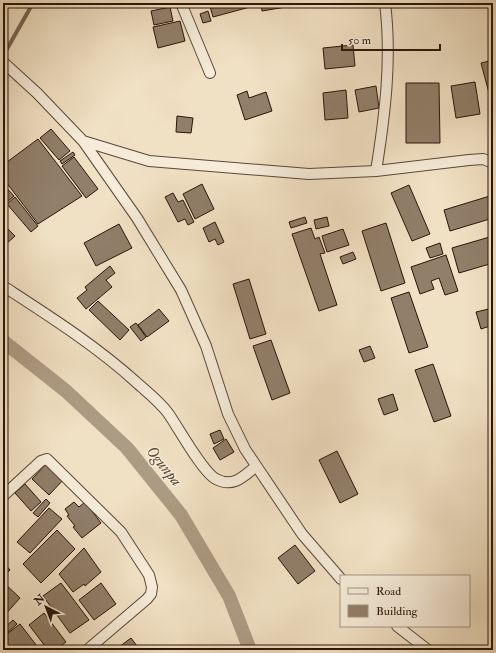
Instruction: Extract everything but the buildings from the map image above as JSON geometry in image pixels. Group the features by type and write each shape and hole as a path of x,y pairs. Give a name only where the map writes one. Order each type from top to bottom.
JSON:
{"street":[{"path":"182,3 210,73"},
{"path":"376,171 383,125 387,83 389,34 385,3"},
{"path":"3,62 37,93 83,141 137,218 181,290 206,346 228,414 244,450 302,534 340,578"},
{"path":"83,141 149,161 309,174 376,171 483,159 493,163"},
{"path":"3,286 109,357 168,413 202,464 215,479 227,483 237,482 256,466"},
{"path":"3,496 41,461 47,459 121,532 148,575 152,587 151,594 147,599 87,650"},
{"path":"398,627 428,650"}],"waterway":[{"path":"3,56 33,3"},
{"name":"Ogunpa","path":"3,341 66,391 127,448 181,515 229,596 250,650"}]}
